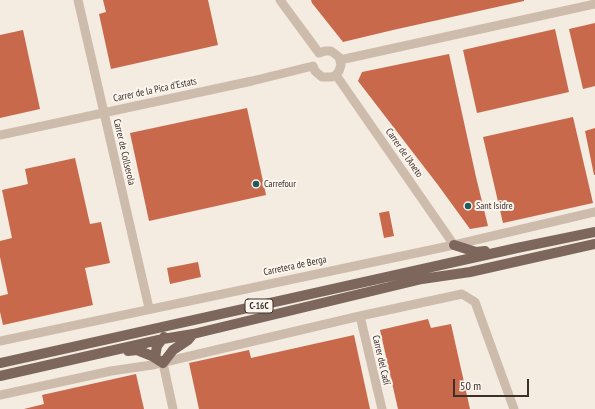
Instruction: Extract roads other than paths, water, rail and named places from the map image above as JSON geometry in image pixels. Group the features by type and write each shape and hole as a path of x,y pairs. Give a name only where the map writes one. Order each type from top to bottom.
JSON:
{"main road":[{"name":"C-16C","path":"0,363 595,232"},
{"name":"C-16C","path":"0,376 163,339 193,334 422,279 470,272 595,244"},
{"path":"454,245 476,252 517,248"},
{"path":"422,279 429,274 458,267 459,252 454,245"},
{"path":"159,360 157,346 169,332 270,310 291,299"},
{"path":"82,345 101,346 157,334 173,350"},
{"path":"159,360 188,340 193,334"},
{"path":"105,353 137,350 159,360"}],"street":[{"name":"Carrer de Collserola","path":"78,0 149,308"},
{"path":"280,0 319,53 325,51 337,55 340,60 340,68 336,75"},
{"path":"340,60 595,4"},
{"name":"Carrer de la Pica d'Estats","path":"0,135 252,81 314,66 315,71 322,77 332,77 336,75"},
{"name":"Carrer de l'Aneto","path":"336,75 454,245"},
{"name":"Carretera de Berga","path":"0,341 149,308 454,245 595,212"},
{"path":"0,395 462,294 475,302 514,409"},
{"name":"Carrer del Cadí","path":"360,316 382,409"},
{"path":"159,360 174,409"}],"place":[{"name":"Carrefour","path":"256,184"},
{"name":"Sant Isidre","path":"468,206"}]}
